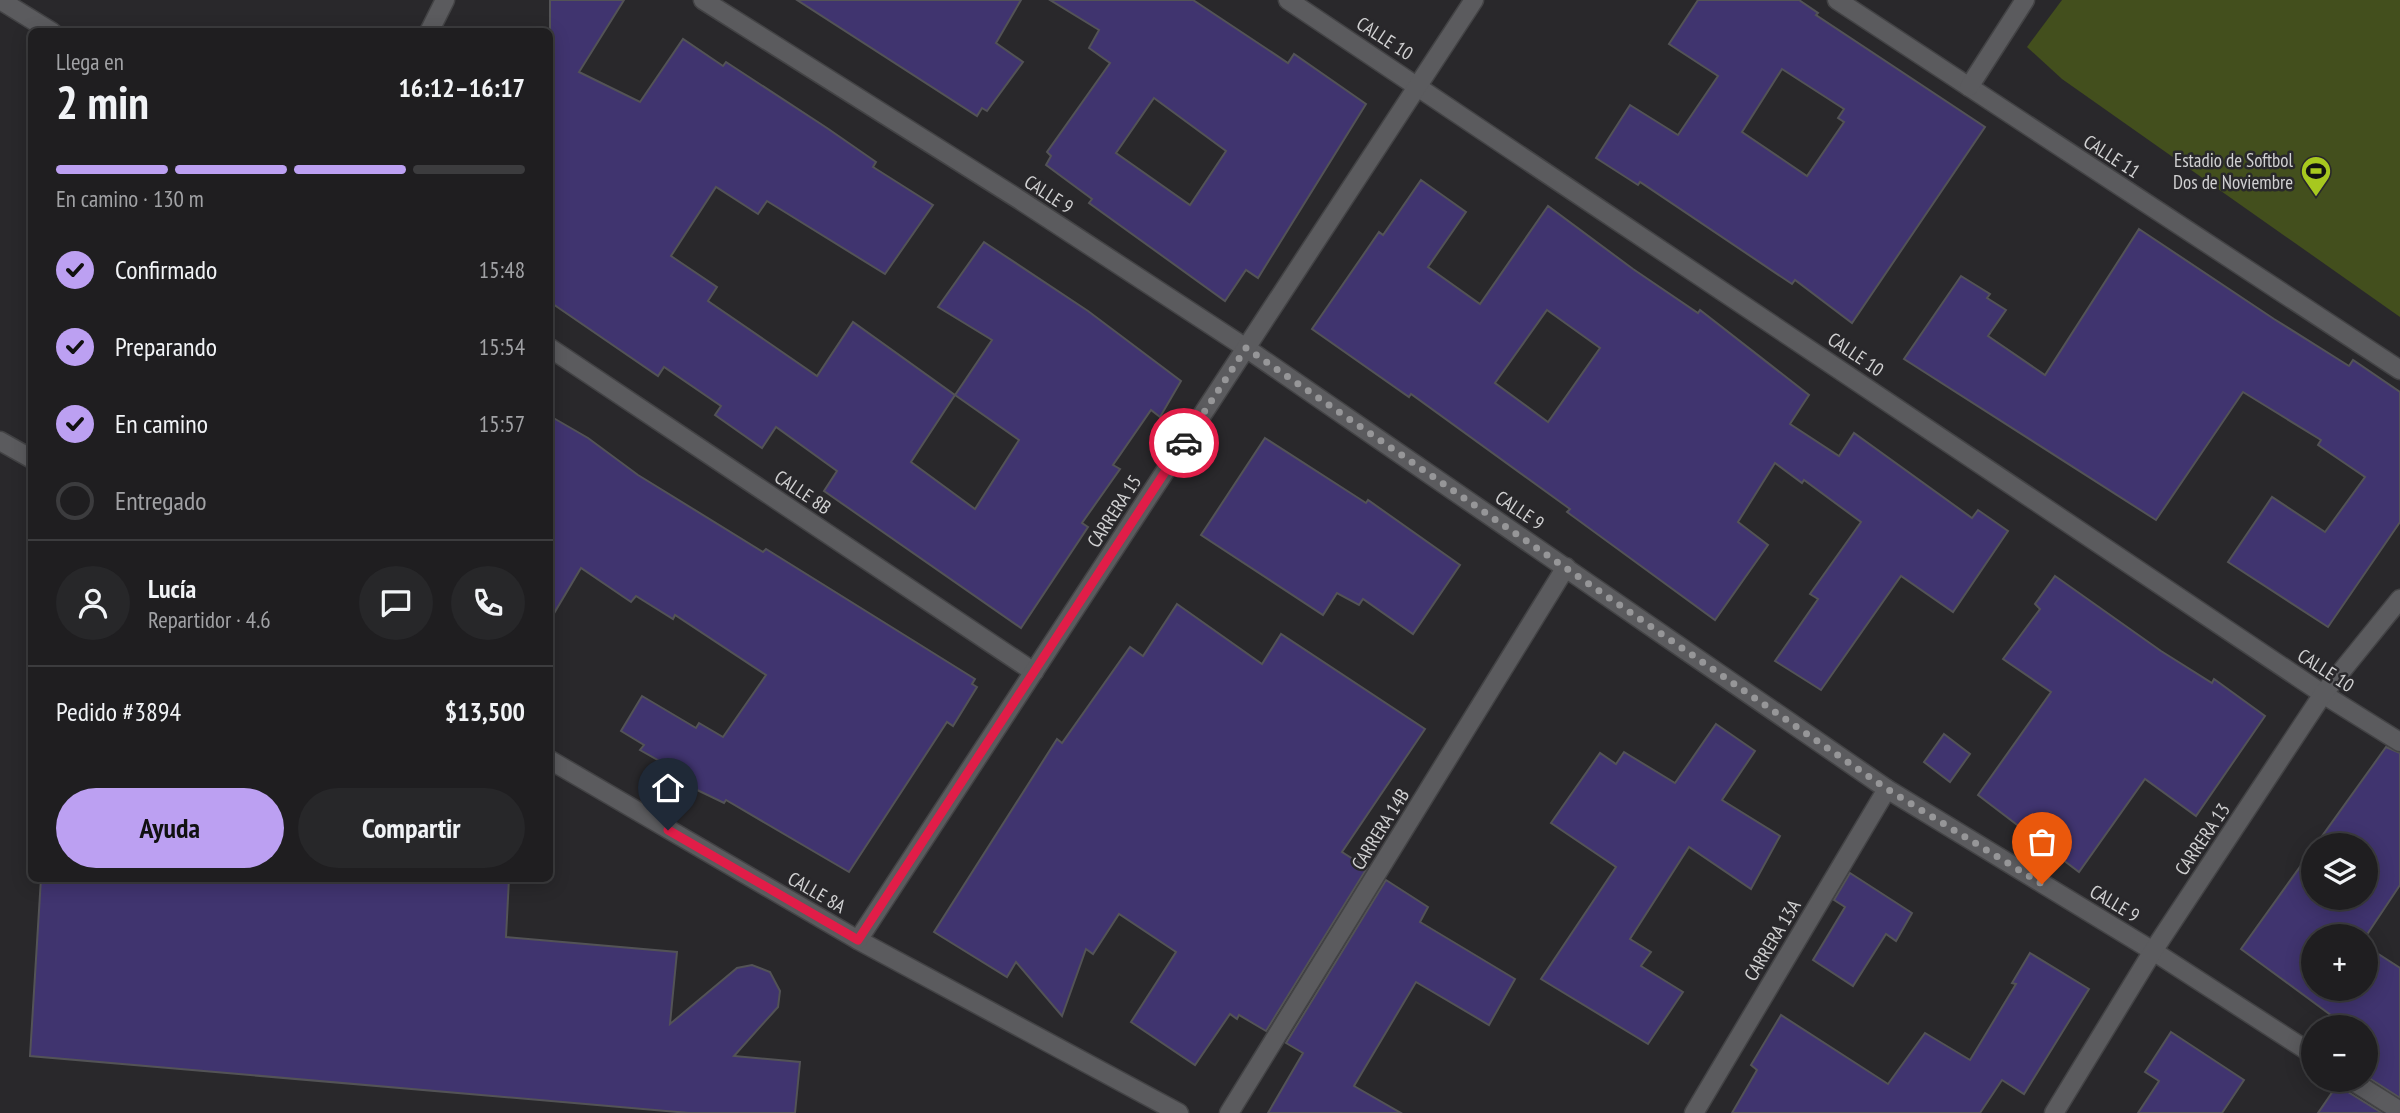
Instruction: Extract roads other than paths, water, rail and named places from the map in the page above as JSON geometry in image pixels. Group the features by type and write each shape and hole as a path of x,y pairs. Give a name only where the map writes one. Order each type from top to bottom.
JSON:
{"street":[{"path":"0,0 46,28"},
{"path":"431,28 445,0"},
{"name":"CALLE 9","path":"703,0 1009,193 1246,348 1887,789 2153,951 2301,1047"},
{"name":"CALLE 10","path":"1289,0 2323,694 2400,742"},
{"name":"CARRERA 15","path":"858,940 1474,0"},
{"name":"CALLE 11","path":"1837,0 2400,370"},
{"path":"1969,86 2025,0"},
{"name":"CALLE 8B","path":"553,350 1034,672"},
{"path":"0,441 28,457"},
{"name":"CARRERA 14B","path":"1229,1113 1566,567"},
{"name":"CARRERA 13","path":"2054,1113 2153,951 2323,694 2400,599"},
{"name":"CALLE 8A","path":"553,762 858,940 1179,1113"},
{"name":"CARRERA 13A","path":"1694,1113 1887,789"},
{"path":"2370,1092 2400,1111"}],"place":[{"name":"Estadio de Softbol Dos de Noviembre","path":"2316,198"}]}
